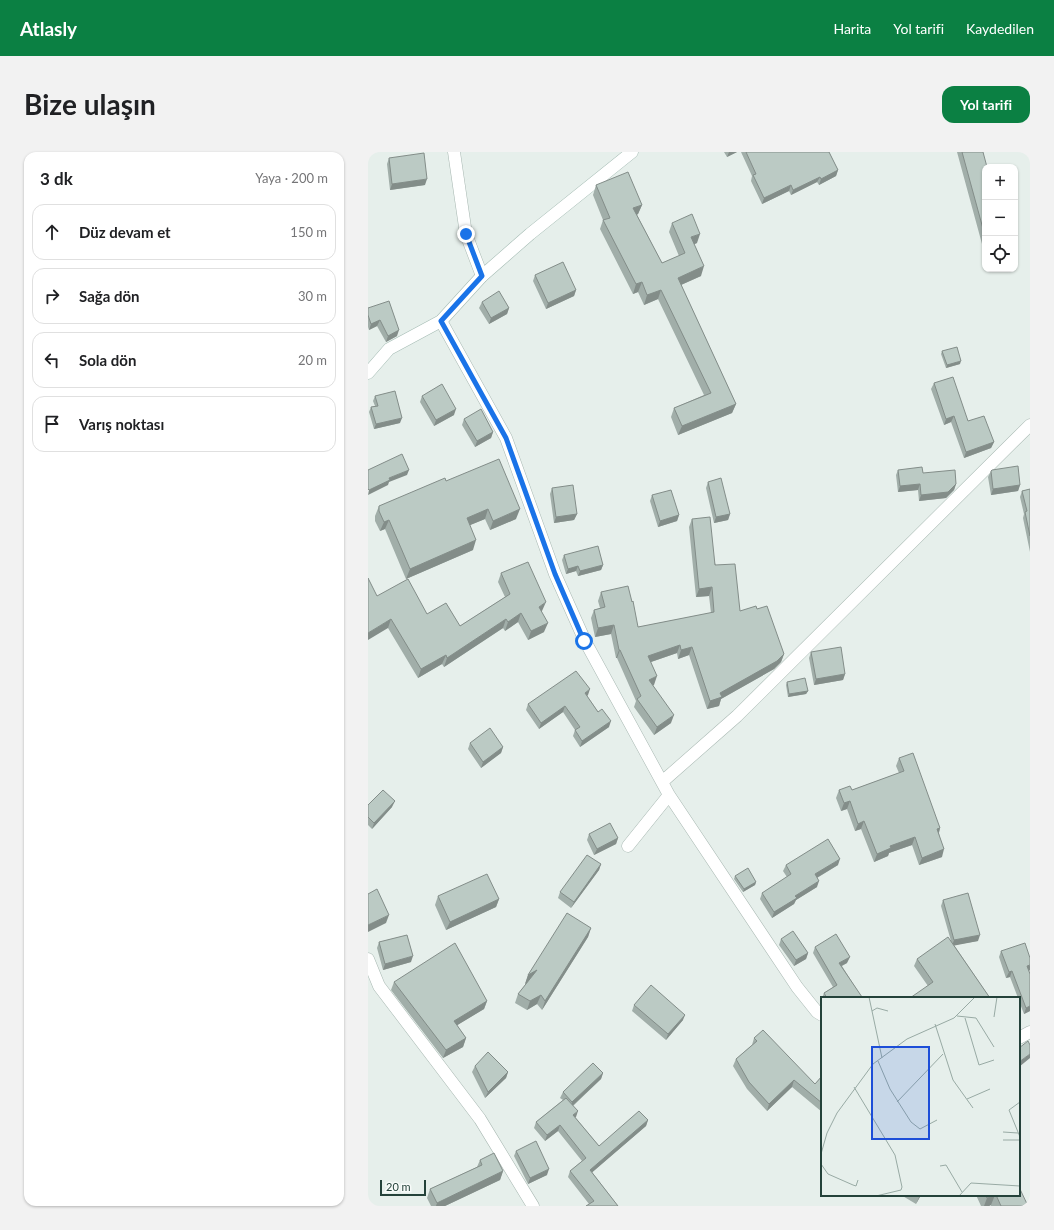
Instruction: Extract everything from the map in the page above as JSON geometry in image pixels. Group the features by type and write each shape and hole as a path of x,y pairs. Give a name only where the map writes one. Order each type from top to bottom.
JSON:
{"street":[{"path":"454,152 466,234 482,276"},
{"path":"368,373 389,350 441,321 482,276 530,234 632,152"},
{"path":"441,321 506,438 555,574 584,641 669,795 797,987 817,1012 821,1014"},
{"path":"662,782 737,716 1030,424"},
{"path":"628,846 669,795"},
{"path":"368,959 379,986 480,1119 533,1206"},
{"path":"1020,1037 1030,1032"}],"building":[{"path":"746,152 829,152 838,170 821,179 820,177 793,190 791,185 764,198 753,175 756,174"},
{"path":"962,152 983,152 986,164 982,164 982,225"},
{"path":"424,153 427,179 392,184 389,158"},
{"path":"628,172 642,205 633,208 662,263 685,253 672,223 692,214 700,234 691,237 704,266 678,278 736,404 682,426 674,408 711,393 661,290 647,295 642,282 636,284 603,220 610,218 596,185"},
{"path":"563,262 576,290 548,303 535,275"},
{"path":"499,291 509,308 491,318 482,302"},
{"path":"389,301 399,330 388,336 380,320 371,324 368,315 368,308"},
{"path":"957,347 961,361 947,365 942,351"},
{"path":"953,377 968,421 984,416 994,442 966,452 954,416 946,419 934,383"},
{"path":"442,384 456,409 436,420 422,396"},
{"path":"395,391 402,418 376,424 371,407 378,406 375,396"},
{"path":"481,409 493,432 477,441 464,419"},
{"path":"402,454 409,470 389,478 390,480 369,490 368,470"},
{"path":"499,459 520,509 493,521 488,509 467,518 476,540 410,569 389,520 384,522 379,511 379,506 445,478 446,481"},
{"path":"1018,466 1020,485 993,489 992,470"},
{"path":"922,467 923,473 955,470 956,484 948,492 921,495 920,484 900,486 898,470"},
{"path":"721,478 730,514 716,517 708,482"},
{"path":"573,485 577,514 556,517 552,488"},
{"path":"1030,489 1030,536 1025,512 1027,511 1022,491"},
{"path":"671,490 679,515 660,521 652,495"},
{"path":"710,517 715,565 735,564 740,611 756,606 757,609 767,606 784,654 777,661 720,693 722,697 710,701 692,647 681,650 680,645 648,656 657,676 649,680 674,715 657,727 637,699 641,696 619,650 614,625 598,628 594,610 605,607 601,592 628,586 632,602 633,601 638,627 714,612 712,587 699,589 692,519"},
{"path":"598,546 603,565 580,571 578,566 568,569 564,555"},
{"path":"528,562 546,602 539,607 548,623 531,631 521,613 508,622 506,619 447,658 446,655 421,669 391,619 368,633 368,578 377,596 408,579 427,614 446,603 460,626 510,594 501,573"},
{"path":"841,647 845,674 816,679 811,652"},
{"path":"576,671 590,689 585,693 598,712 602,709 611,721 582,741 575,730 580,727 565,706 541,723 528,704"},
{"path":"805,678 808,691 789,694 787,682"},
{"path":"490,728 503,747 483,762 470,743"},
{"path":"913,753 940,828 937,829 944,849 922,858 915,837 890,846 891,848 877,854 864,821 858,824 850,801 844,803 839,790 850,786 852,790 904,771 899,758"},
{"path":"383,790 395,801 374,823 368,817 368,805"},
{"path":"610,823 618,838 597,849 589,834"},
{"path":"828,839 840,859 815,874 819,881 795,896 797,898 774,912 762,893 791,874 786,865"},
{"path":"587,855 601,864 574,902 560,892"},
{"path":"748,868 756,882 744,889 735,876"},
{"path":"487,874 499,899 450,922 438,896"},
{"path":"377,889 389,915 368,925 368,894"},
{"path":"968,893 980,935 954,940 943,900"},
{"path":"567,913 591,928 545,1001 541,995 530,1001 518,994 537,970 528,975"},
{"path":"793,931 808,953 796,960 781,939"},
{"path":"836,934 850,957 839,963 862,997 826,997 824,993 837,985 815,947"},
{"path":"407,935 413,956 385,964 379,942"},
{"path":"948,937 989,997 911,997 933,982 917,959"},
{"path":"455,943 487,1001 454,1021 466,1038 446,1050 394,982"},
{"path":"1025,943 1030,958 1030,965 1027,966 1030,974 1030,1006 1026,1008 1012,971 1009,972 1001,951"},
{"path":"651,985 685,1015 668,1034 634,1005"},
{"path":"763,1030 815,1084 821,1077 821,1102 794,1080 769,1104 749,1082 736,1059 757,1041 754,1038"},
{"path":"1028,1041 1030,1045 1030,1054 1020,1061 1020,1047"},
{"path":"488,1052 508,1072 488,1092 475,1066"},
{"path":"593,1063 603,1073 572,1102 563,1092"},
{"path":"566,1098 578,1111 573,1115 599,1146 639,1111 648,1120 590,1170 618,1206 586,1206 594,1201 570,1171 586,1158 560,1125 547,1135 536,1122"},
{"path":"536,1141 549,1169 530,1178 516,1151"},
{"path":"494,1153 503,1171 437,1203 430,1189 482,1165 480,1160"},
{"path":"1020,1189 1028,1206 1001,1206 996,1196 1020,1196"}],"route":[{"path":"466,234 482,276 441,321 506,438 555,574 584,641"}]}
